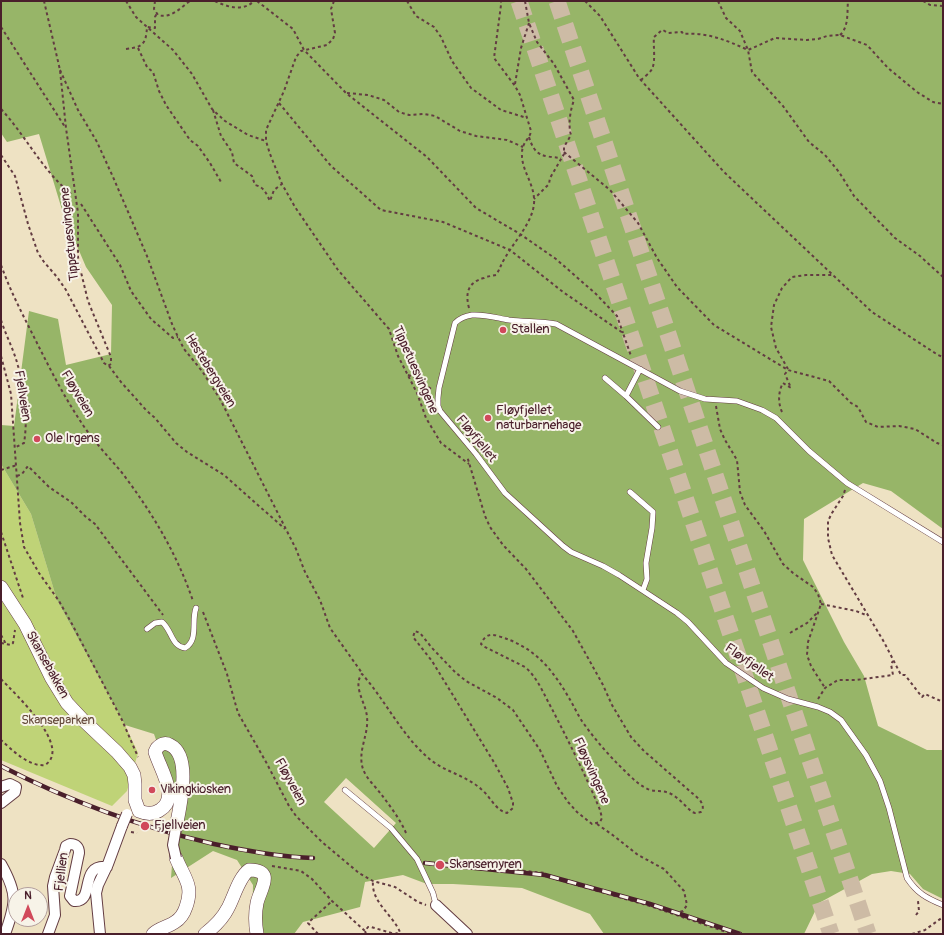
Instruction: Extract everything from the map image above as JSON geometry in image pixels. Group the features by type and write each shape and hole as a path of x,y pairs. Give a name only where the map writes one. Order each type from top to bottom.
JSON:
{"street":[{"name":"Skansebakken","path":"1,587 25,624 51,677 67,703 130,766 135,784 135,800"},
{"path":"135,800 139,811 145,814 158,812 164,807 169,796 168,788 155,752 157,748 164,743 174,747 178,753 184,773 184,783 173,852 190,892 183,913 178,919 153,934"},
{"path":"1,787 10,784 16,787 15,792 1,803"},
{"path":"100,934 96,893 98,885 127,814 135,800"},
{"name":"Fjellien","path":"48,934 54,915 53,886 66,846 74,844 79,849 70,896 74,901 80,901 84,898 92,871 96,867 107,866"},
{"path":"1,864 8,875 14,898 13,911 5,934"},
{"path":"205,934 212,929 227,910 243,876 249,870 259,872 265,879 265,883 258,901 255,924 257,934"},
{"path":"436,906 467,934"}],"lane":[{"path":"471,315 556,324 680,391 693,396 749,404 762,410 776,418 809,451 847,483 943,542"},
{"name":"Fløyfjellet","path":"471,315 459,319 455,323 439,388 438,406 440,411 476,454 505,493 563,546 579,556 603,566 643,590 688,622 726,663 751,680 776,694 814,705 830,712 841,720 873,767 880,781 887,801 907,878 913,888 919,893 943,905"},
{"path":"626,396 638,368"},
{"path":"605,378 658,427"},
{"path":"630,492 653,512 646,563 647,579 643,590"},
{"path":"147,629 157,622 162,622 167,627 174,642 178,646 185,648 191,644 196,608"},
{"path":"345,790 391,828 417,859 433,893 436,906"}],"path":[{"name":"Tippetuesvingene","path":"1,155 15,176 26,218 38,253 66,290 104,363 108,366 111,364 111,357 88,301 78,257 78,213 66,128 60,70 44,1"},
{"path":"126,1 136,17 173,50 192,74 212,109 221,136 232,152 234,163 252,176 255,185 267,192 270,201 274,190 282,184"},
{"path":"155,1 154,9 158,15 161,16 173,14 190,1"},
{"path":"215,1 229,8 248,6 254,1"},
{"path":"258,1 293,29 304,50 346,93 427,157 476,208 520,234 556,259 596,294 617,316 638,368"},
{"path":"304,50 323,47 333,39 335,33 331,9 334,1"},
{"path":"407,1 416,16 434,27 442,37 452,60 471,88 501,110 528,119"},
{"path":"471,315 467,292 476,280 496,275 531,214 534,199 533,190 523,166 523,147 531,131 528,119 520,95 515,86 494,58 502,5 501,1"},
{"path":"525,1 529,23 537,42 554,64 574,98 570,118 571,135 564,147 562,158 550,178 549,184 534,199"},
{"path":"585,1 600,16 641,80 724,172 872,312 943,357"},
{"path":"718,1 726,18 740,31 748,50 752,72 782,106 809,142 825,155 854,196 895,238 920,256 943,277"},
{"path":"840,35 844,32 846,26 848,1"},
{"path":"923,1 930,5 943,6"},
{"path":"147,27 155,28 155,17 157,13"},
{"path":"515,86 521,48 529,23"},
{"path":"126,49 138,48 144,43 147,27"},
{"path":"1,28 66,128"},
{"path":"641,80 652,69 654,59 654,37 662,30 668,33 682,32 683,34 692,33 719,37 748,50 774,38 807,40 840,35 867,46 888,68 917,92 933,102 943,104"},
{"path":"138,48 147,67 153,72 159,91 166,105 190,140 198,146 221,182"},
{"name":"Tippetuesvingene","path":"304,50 301,51 296,57 284,91 266,130 266,141 270,154 282,184 294,207 338,270 382,319 389,329 398,356 417,393 426,418 441,443 469,464"},
{"name":"Hestebergveien","path":"60,70 78,110 97,142 113,177 147,256 178,337 184,349 220,399 296,549 305,572 320,600 330,628 362,674"},
{"path":"346,93 368,94 384,100 400,112 409,115 424,114 435,116 460,131 476,136 507,140 523,147"},
{"path":"278,103 331,166 381,210 443,222 510,250 563,292 623,333"},
{"path":"1,109 14,122 50,175 71,194"},
{"path":"212,109 225,121 248,135 266,141"},
{"path":"529,137 532,146 539,154 562,158"},
{"path":"564,152 610,190 638,223 657,258 677,287 714,325 788,370 830,381 851,403 858,407 866,422 878,428 899,426 915,429 937,443 943,445"},
{"path":"81,204 120,265 131,291 147,313 172,338 178,337"},
{"name":"Fløyveien","path":"1,265 19,307 58,384 87,430 125,478 160,528 184,574 196,608 203,611 227,674 242,722 266,762 289,806 304,825 350,866 373,881 395,887 418,902 436,906"},
{"path":"788,370 776,348 771,327 774,305 782,288 792,277 806,275 833,275"},
{"path":"1,320 18,366 23,392 26,418 24,443 16,447"},
{"name":"Fjellveien","path":"1,356 11,394 16,447 20,523 24,547 72,624 122,720 139,758"},
{"path":"108,366 120,382 155,418 176,444 224,476 286,530"},
{"path":"783,425 784,416 779,406 779,393 783,383 791,388 785,374 788,370"},
{"path":"408,375 416,378 429,388 439,388"},
{"path":"715,400 720,429 737,460 740,492 745,505 764,531 783,564 813,587 818,594 821,604 808,642 807,655 811,666 825,688"},
{"name":"Fløysvingene","path":"362,674 382,698 408,736 427,757 443,769 464,777 481,789 502,812 507,813 511,811 513,808 513,803 511,796 495,764 432,661 415,641 413,634 415,631 420,633 432,648 456,672 513,710 540,750 557,786 568,802 576,812 587,821 592,824 597,824 602,818 594,797 538,682 531,672 525,667 481,644 489,635 494,634 505,638 520,644 548,666 584,724 616,762 636,782 652,790 672,794 692,812 701,812 703,809 702,805 687,788 644,752 631,737 612,705 603,685 573,631 526,569 490,527 485,516 463,440"},
{"path":"1,470 17,465"},
{"path":"17,476 22,474 28,466 49,487 71,502 95,524 161,612 163,616 162,622"},
{"path":"847,483 843,496 828,521 828,538 832,555 894,660 901,675 905,675 922,696 926,694 943,702"},
{"path":"1,532 23,599"},
{"path":"821,604 856,611 867,616"},
{"path":"790,633 818,613"},
{"path":"1,643 11,645 13,643 16,625 25,624"},
{"path":"1,634 7,645"},
{"path":"814,705 825,688 838,680 856,680 893,675 891,664 894,660"},
{"path":"362,674 358,680 358,686 366,708 367,719 367,730 361,752 363,768 366,776 388,803 406,834"},
{"path":"1,679 44,728 53,748 52,759 42,765 38,764 17,754 1,740"},
{"path":"597,824 638,856 664,869 684,891 687,906 683,911 679,912 678,916"},
{"path":"445,863 545,873 545,876 622,898 732,934"},
{"path":"267,866 301,871 312,879 332,901 365,932 368,927 371,927 395,934 400,932 379,901 373,889 373,881"},
{"path":"916,915 919,911 919,893"},
{"path":"318,934 308,923 332,901"},
{"path":"912,934 925,930 943,917"}],"green space":[{"path":"1,1 943,1 943,529 891,491 863,483 804,519 803,560 844,642 864,676 878,726 927,750 943,750 943,899 923,889 910,874 891,871 872,874 819,903 804,934 604,934 590,914 522,888 427,884 403,875 365,882 360,907 303,922 294,934 254,934 252,933 253,885 237,860 213,851 171,878 177,800 154,734 125,725 57,600 31,514 1,464 1,425 14,426 29,311 58,319 66,365 111,354 112,305 86,267 63,213 39,134 7,142 1,133","holes":["346,778 396,823 374,848 324,802"]},
{"name":"Skanseparken","path":"1,464 31,514 57,600 125,725 138,753 127,791 112,806 1,760"}],"tunnel":[{"path":"519,1 831,934"},
{"path":"557,1 868,934"}],"railway":[{"path":"1,766 79,802 159,830 239,849 275,855 313,858"},
{"path":"425,863 545,875 650,904 740,934"}],"place":[{"name":"Stallen","path":"503,330"},
{"name":"Fløyfjellet naturbarnehage","path":"488,418"},
{"name":"Ole Irgens","path":"37,439"},
{"name":"Vikingkiosken","path":"152,790"},
{"name":"Fjellveien","path":"145,826"},
{"name":"Skansemyren","path":"440,865"}]}
